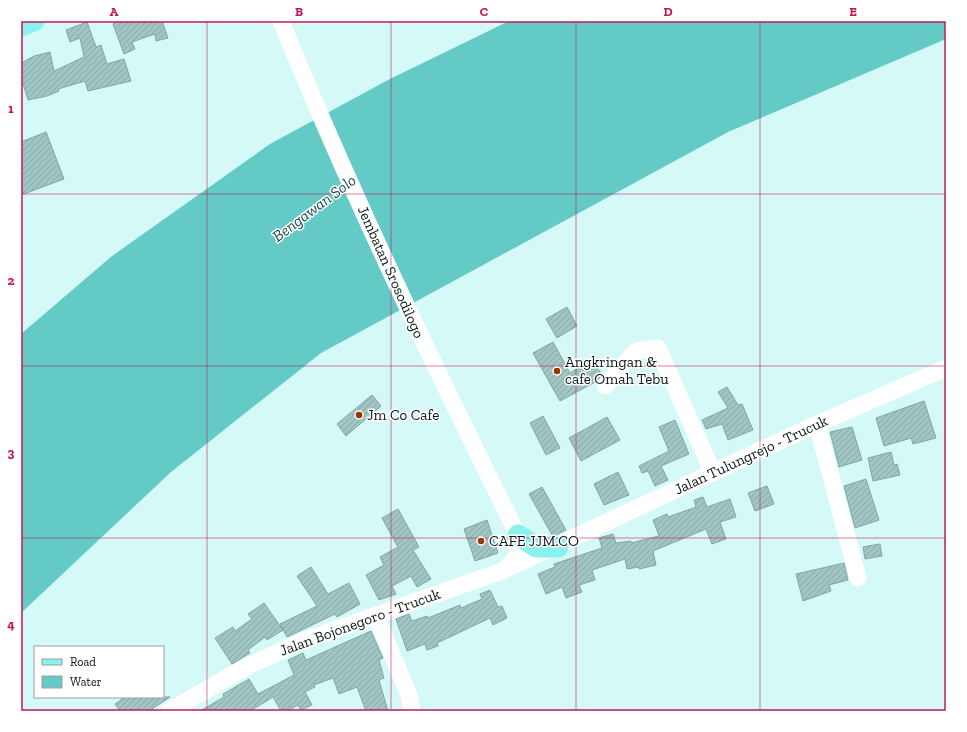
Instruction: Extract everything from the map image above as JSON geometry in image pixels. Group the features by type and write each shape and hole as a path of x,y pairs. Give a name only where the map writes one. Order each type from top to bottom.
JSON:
{"main road":[{"path":"21,26 34,21"},
{"path":"518,535 536,547 558,547"}],"street":[{"name":"Jembatan Srosodilogo","path":"281,21 308,88 425,347 518,535"},
{"path":"606,386 636,351 658,348 713,472"},
{"name":"Jalan Tulungrejo - Trucuk","path":"558,547 713,472 817,424 946,368"},
{"path":"817,424 858,578"},
{"path":"502,571 515,560 518,548 518,535"},
{"name":"Jalan Bojonegoro - Trucuk","path":"169,711 248,666 303,641 502,571 558,547"},
{"path":"376,616 409,695 412,711"}],"water":[{"name":"Bengawan Solo","path":"509,21 946,21 946,39 728,132 321,353 171,472 21,613 21,334 112,256 270,144 388,80"}],"building":[{"path":"120,21 162,21 168,38 156,41 155,34 132,42 135,49 124,54 113,24"},
{"path":"87,22 96,47 101,45 107,64 124,59 131,81 88,91 85,81 58,89 59,91 47,96 28,100 21,77 21,63 34,56 50,52 54,71 84,57 80,38 70,42 66,30"},
{"path":"46,132 64,179 21,195 21,142"},
{"name":"Angkringan & cafe Omah Tebu","path":"567,307 577,326 557,338 546,319"},
{"name":"Angkringan & cafe Omah Tebu","path":"553,342 570,373 592,359 602,375 597,381 560,401 533,353"},
{"path":"727,387 738,405 742,404 753,430 728,440 722,424 706,429 702,420 728,408 718,392"},
{"name":"Jm Co Cafe","path":"372,395 381,406 346,436 337,424"},
{"path":"924,401 936,438 913,444 911,438 884,446 876,418"},
{"path":"543,416 560,448 546,455 530,423"},
{"path":"607,417 620,440 581,461 569,438"},
{"path":"675,420 689,454 661,466 668,480 655,486 648,471 642,473 639,466 669,451 659,427"},
{"path":"852,427 862,460 839,467 830,432"},
{"path":"891,452 894,465 897,464 900,475 873,481 868,458"},
{"path":"618,472 629,495 604,505 594,484"},
{"path":"866,479 879,520 855,528 844,486"},
{"path":"767,486 774,504 755,511 748,493"},
{"path":"542,487 566,530 556,535 552,535 529,494"},
{"path":"703,497 707,507 730,499 736,517 720,522 726,539 712,544 706,529 653,551 656,565 639,569 639,567 627,569 625,559 592,570 595,580 579,585 582,592 566,598 562,587 546,594 538,574 555,567 554,564 602,548 599,538 613,534 616,543 631,541 631,543 659,536 653,520 667,514 668,517 696,507 694,500"},
{"path":"398,509 419,547 413,550 431,579 417,587 411,576 392,586 396,594 379,600 366,575 384,565 380,557 398,547 382,518"},
{"name":"CAFE JJM.CO","path":"487,520 498,553 475,561 464,529"},
{"path":"880,544 882,556 865,559 863,547"},
{"path":"844,563 848,580 829,585 831,591 803,601 796,574"},
{"path":"311,567 328,594 349,583 360,604 337,617 335,614 287,637 280,624 317,606 297,576"},
{"path":"490,590 498,607 502,606 507,618 493,625 490,618 437,643 438,646 427,650 425,644 407,651 396,619 409,614 412,621 427,616 428,618 460,605 461,608 482,599 480,594"},
{"path":"264,603 283,630 267,640 265,637 248,650 250,653 232,664 215,638 233,627 235,631 252,619 248,614"},
{"path":"371,631 383,658 379,660 384,678 379,680 388,711 366,711 357,687 339,694 333,678 314,685 315,687 305,692 312,705 301,710 298,705 287,711 281,711 273,697 250,711 200,711 224,697 223,694 249,679 258,694 294,675 288,660 303,653 306,660"},
{"path":"170,697 149,711 120,711 115,704 124,698"}],"place":[{"name":"Angkringan & cafe Omah Tebu","path":"557,371"},
{"name":"Jm Co Cafe","path":"359,415"},
{"name":"CAFE JJM.CO","path":"481,541"}]}
